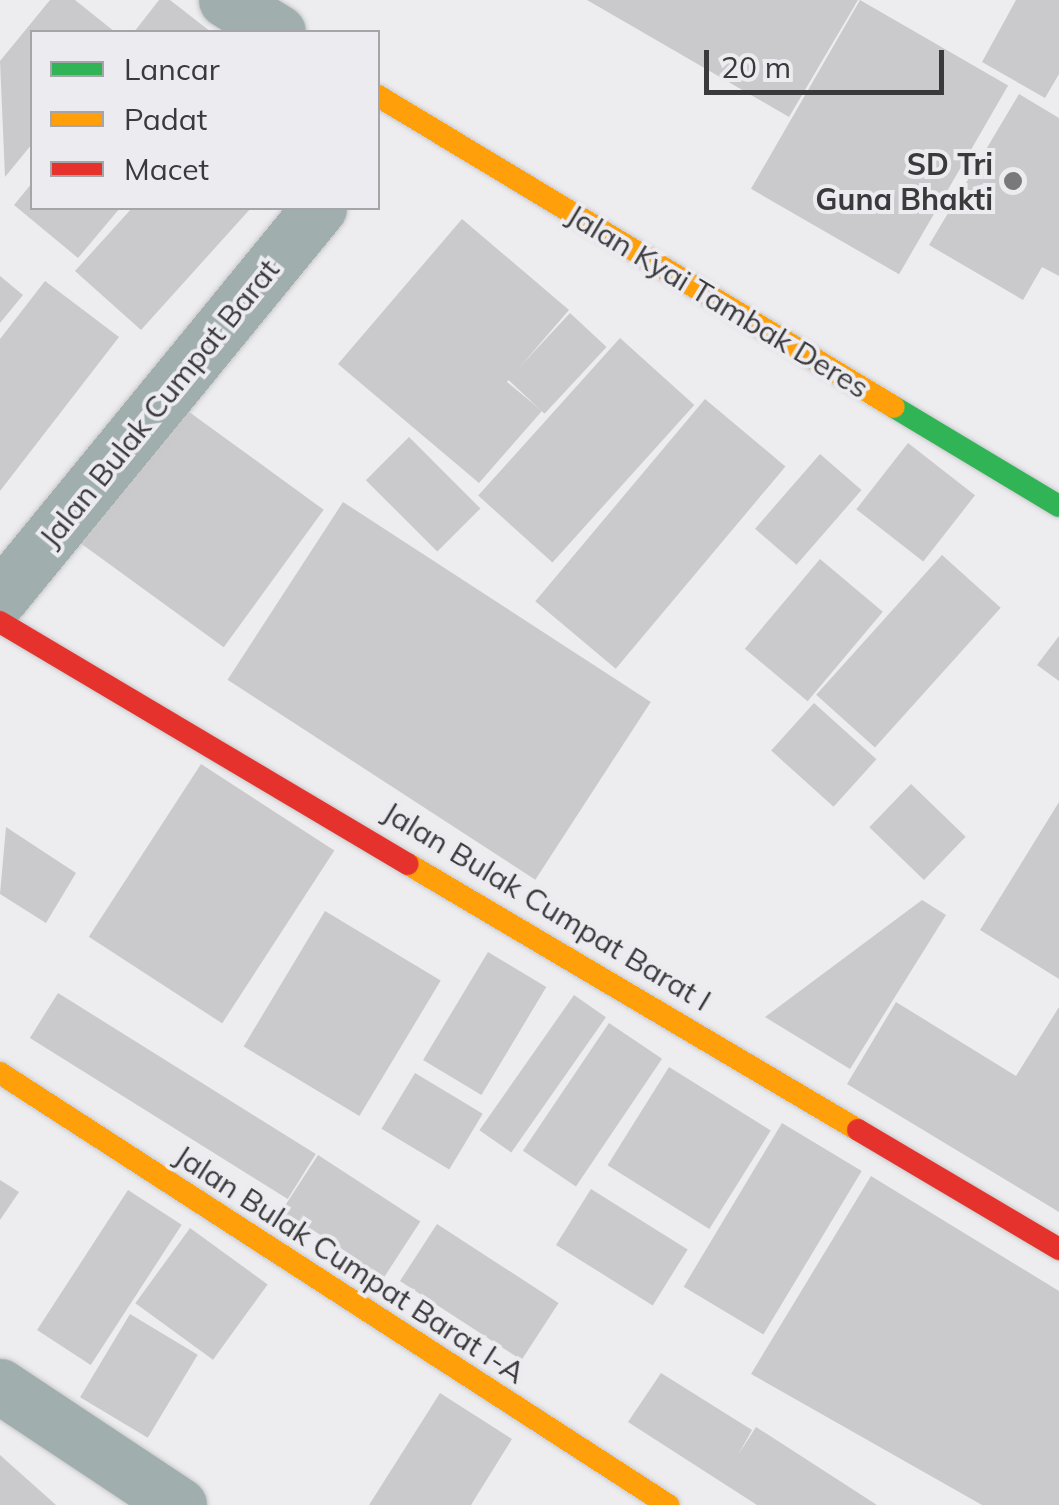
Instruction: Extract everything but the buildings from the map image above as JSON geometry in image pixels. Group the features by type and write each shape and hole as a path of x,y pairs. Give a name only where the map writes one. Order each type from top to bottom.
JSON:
{"street":[{"path":"226,0 275,30"},
{"name":"Jalan Kyai Tambak Deres","path":"385,114 1059,506"},
{"name":"Jalan Bulak Cumpat Barat","path":"0,598 318,210"},
{"name":"Jalan Bulak Cumpat Barat I","path":"0,622 1059,1249"},
{"name":"Jalan Bulak Cumpat Barat I-A","path":"0,1073 668,1505"},
{"path":"0,1386 179,1505"}],"traffic: fast":[{"path":"894,407 1059,506"}],"traffic: slow":[{"path":"380,97 894,407"},
{"path":"408,864 858,1130"},
{"path":"0,1073 668,1505"}],"traffic: jam":[{"path":"0,622 408,864"},
{"path":"858,1130 1059,1249"}],"place":[{"name":"SD Tri Guna Bhakti","path":"1013,181"}]}
